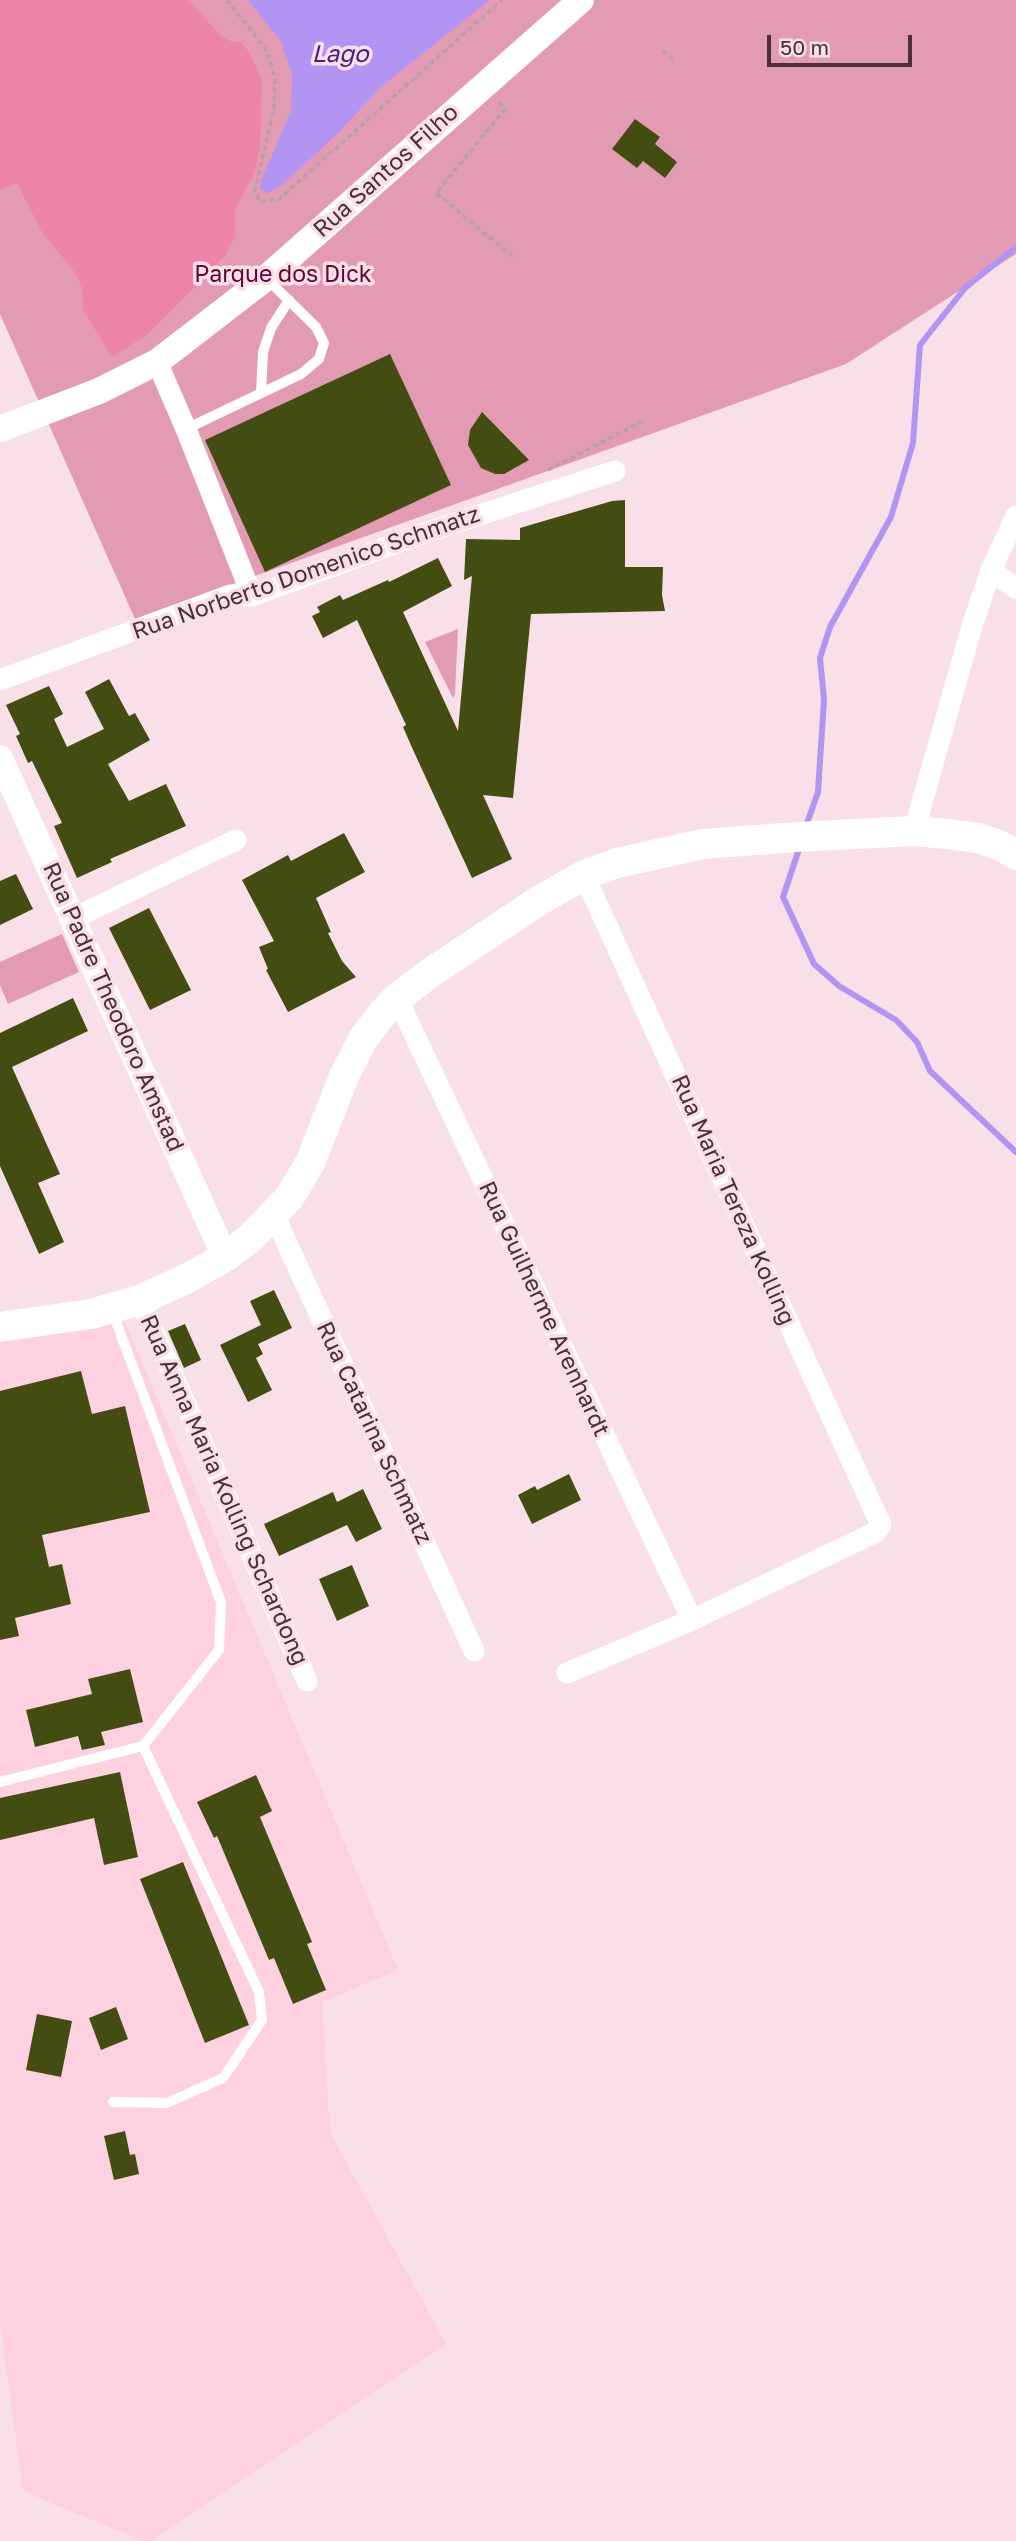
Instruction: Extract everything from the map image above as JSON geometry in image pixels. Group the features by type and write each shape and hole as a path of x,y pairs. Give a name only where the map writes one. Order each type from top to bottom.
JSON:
{"main road":[{"path":"0,1328 91,1314 140,1300 225,1257 274,1215 289,1198 310,1163 345,1074 363,1039 397,998 540,900 584,875 617,863 703,844 804,836 914,831 978,838 1016,855"}],"street":[{"name":"Rua Santos Filho","path":"0,429 99,391 157,362 266,278 580,0"},
{"path":"157,362 251,596"},
{"name":"Rua Norberto Domenico Schmatz","path":"0,680 230,595 251,596 430,531 614,471"},
{"path":"914,831 972,626 991,570 1016,516"},
{"path":"991,570 1016,589"},
{"name":"Rua Padre Theodoro Amstad","path":"0,758 225,1257"},
{"path":"72,919 236,840"},
{"name":"Rua Maria Tereza Kolling","path":"584,875 881,1525 876,1532 692,1620"},
{"name":"Rua Guilherme Arenhardt","path":"397,998 692,1620"},
{"name":"Rua Catarina Schmatz","path":"274,1215 474,1651"},
{"name":"Rua Anna Maria Kolling Schardong","path":"140,1300 307,1681"},
{"path":"567,1673 692,1620"}],"lane":[{"path":"186,429 301,374 319,359 324,343 316,327 266,278"},
{"path":"261,393 263,352 271,328 289,300"},
{"path":"0,1782 143,1746 219,1650 221,1602 111,1308"},
{"path":"113,2102 167,2103 223,2078 261,2020 259,1992 143,1746"}],"path":[{"path":"227,0 265,48 275,77 274,108 254,190 260,202 278,200 502,0"},
{"path":"663,51 676,62"},
{"path":"505,109 436,193 516,259"}],"shaded area":[{"path":"0,0 189,0 220,35 232,42 240,42 249,52 262,81 260,146 254,174 235,209 235,236 225,256 148,334 112,357 83,310 82,289 77,275 42,232 17,183 0,190"},
{"path":"125,1322 398,1970 322,2002 330,2133 446,2344 151,2541 143,2541 23,2491 0,2322 0,1341"}],"green space":[{"name":"Parque dos Dick","path":"0,0 1016,0 1016,254 846,364 135,619 0,314"},
{"path":"458,629 455,694 453,698 425,642"},
{"path":"62,934 79,972 8,1004 0,985 0,962"}],"water":[{"name":"Lago","path":"248,0 490,0 381,87 336,135 282,185 267,194 260,188 261,181 291,111 292,74 280,40"}],"building":[{"path":"635,119 660,137 655,144 677,162 665,178 643,161 637,168 612,149"},
{"path":"390,354 451,485 265,572 205,440"},
{"path":"482,412 529,460 504,474 495,474 481,468 468,445 470,430"},
{"path":"625,500 625,567 663,567 662,595 665,611 531,614 513,798 483,795 512,859 472,878 357,620 323,638 312,616 320,612 317,607 340,595 343,600 388,580 389,582 438,558 452,586 403,612 458,731 472,576 464,580 466,539 520,540 520,528 612,501"},
{"path":"109,679 129,716 135,713 150,740 108,764 129,801 166,784 186,826 110,859 112,862 77,878 54,826 62,823 32,761 28,763 16,736 20,734 6,705 49,686 63,714 54,719 67,747 104,729 85,692"},
{"path":"344,833 365,872 316,898 331,932 328,933 342,961 356,977 288,1012 266,970 268,969 259,947 274,941 242,880 288,855 291,861"},
{"path":"16,874 33,909 0,925 0,881"},
{"path":"149,908 191,990 150,1010 109,928"},
{"path":"73,998 88,1031 12,1067 60,1174 38,1183 64,1242 39,1254 0,1166 0,1033"},
{"path":"274,1290 292,1328 258,1344 263,1354 256,1358 272,1390 248,1402 220,1345 261,1325 250,1301"},
{"path":"185,1324 201,1360 184,1368 168,1331"},
{"path":"81,1371 92,1414 125,1406 150,1512 42,1535 49,1567 62,1564 71,1604 15,1618 19,1636 0,1640 0,1391"},
{"path":"569,1474 581,1500 532,1524 518,1495 535,1486 537,1490"},
{"path":"363,1489 382,1529 356,1542 347,1525 279,1556 264,1524 333,1492 337,1502"},
{"path":"352,1565 369,1606 337,1621 319,1579"},
{"path":"130,1669 143,1722 101,1732 105,1745 82,1750 78,1736 35,1747 26,1710 92,1694 88,1679"},
{"path":"120,1772 138,1857 104,1865 94,1818 0,1840 0,1798"},
{"path":"256,1775 272,1811 260,1817 312,1942 307,1944 326,1990 293,2004 274,1958 269,1960 217,1836 214,1838 197,1802"},
{"path":"183,1862 249,2025 205,2043 140,1879"},
{"path":"116,2007 128,2039 101,2050 89,2018"},
{"path":"37,2014 72,2021 61,2077 26,2070"},
{"path":"125,2131 130,2155 135,2154 139,2174 114,2180 104,2136"}],"waterway":[{"path":"805,829 818,792 824,700 820,658 830,627 891,517 913,443 920,345 965,288 1016,247"},
{"path":"800,846 783,897 814,964 839,986 896,1020 917,1042 930,1071 1016,1152"}]}
